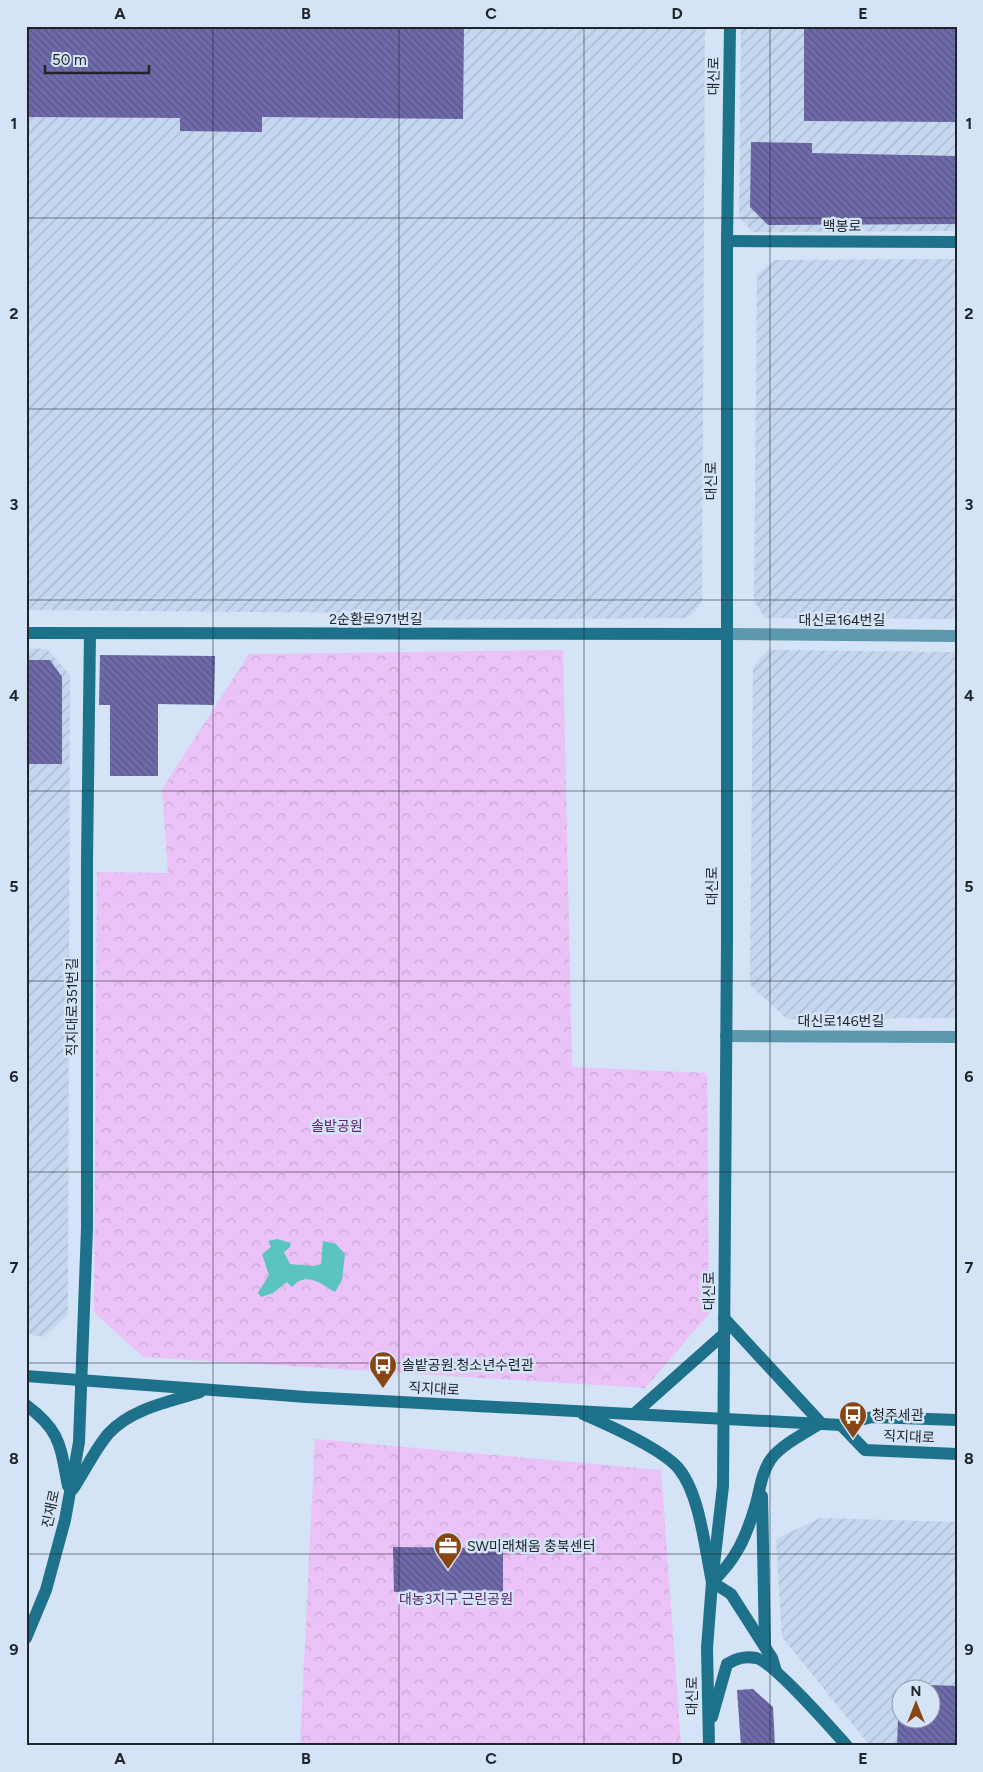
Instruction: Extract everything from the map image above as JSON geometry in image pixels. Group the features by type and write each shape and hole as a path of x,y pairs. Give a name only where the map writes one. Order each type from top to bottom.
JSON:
{"street":[{"name":"대신로","path":"708,1746 707,1648 712,1582 723,1486 724,1418 727,241 730,26"},
{"name":"백봉로","path":"727,241 957,242"},
{"name":"2순환로971번길","path":"26,633 726,634"},
{"name":"직지대로351번길","path":"82,1380 87,1228 87,861 90,633"},
{"name":"대신로164번길","path":"726,634 957,636"},
{"name":"대신로146번길","path":"726,1036 957,1037"},
{"path":"712,1582 727,1566 741,1546 770,1461 778,1451 821,1423 724,1318"},
{"path":"634,1414 724,1334"},
{"name":"직지대로","path":"26,1376 306,1397 841,1425 872,1417 957,1420"},
{"name":"진재로","path":"26,1638 46,1590 65,1520 79,1442 82,1380"},
{"path":"69,1495 102,1442 123,1420 208,1390"},
{"path":"26,1405 45,1420 54,1431 62,1456 69,1495"},
{"path":"575,1411 632,1438 667,1458 679,1468 695,1500 712,1582 731,1594 765,1646 772,1658 776,1671"},
{"name":"직지대로","path":"841,1425 865,1450 957,1454"},
{"path":"762,1480 765,1646"},
{"path":"708,1731 727,1664 738,1657 758,1658 776,1671 847,1746"}],"shaded area":[{"path":"26,26 705,26 702,603 688,618 394,620 389,613 26,610"},
{"path":"741,26 957,26 957,231 753,232 739,217"},
{"path":"957,259 957,619 765,618 754,601 757,275 774,260"},
{"path":"26,648 47,649 70,675 68,1315 43,1337 26,1334"},
{"path":"768,650 957,652 957,1018 787,1019 750,985 753,667"},
{"path":"277,1239 291,1243 290,1247 284,1252 290,1264 314,1266 321,1264 323,1241 336,1244 345,1254 342,1280 335,1292 318,1282 308,1279 297,1282 292,1287 287,1282 273,1293 261,1297 258,1293 269,1275 262,1254 271,1247 268,1241"},
{"path":"820,1518 957,1522 957,1746 870,1746 782,1637 776,1539"}],"green space":[{"name":"솔밭공원","path":"563,650 572,1067 707,1073 709,1314 645,1388 143,1357 94,1312 97,872 168,873 162,789 249,654"},
{"name":"대농3지구 근린공원","path":"315,1439 661,1470 681,1746 300,1746"}],"building":[{"path":"26,26 464,26 463,119 262,117 262,132 180,131 180,118 26,117"},
{"path":"804,26 957,26 957,122 804,121"},
{"path":"751,142 812,143 812,153 957,156 957,224 768,225 750,207"},
{"path":"100,655 215,656 214,705 158,704 158,776 110,776 110,705 99,705"},
{"path":"26,660 50,660 62,677 62,764 26,764"},
{"name":"SW미래채움 충북센터","path":"393,1547 503,1548 503,1594 394,1592"},
{"path":"940,1685 957,1686 957,1746 897,1746 898,1730 940,1730"},
{"path":"753,1689 773,1707 775,1746 741,1746 737,1690"}],"place":[{"name":"솔밭공원.청소년수련관","path":"383,1389"},
{"name":"청주세관","path":"853,1439"},
{"name":"SW미래채움 충북센터","path":"448,1570"}]}
